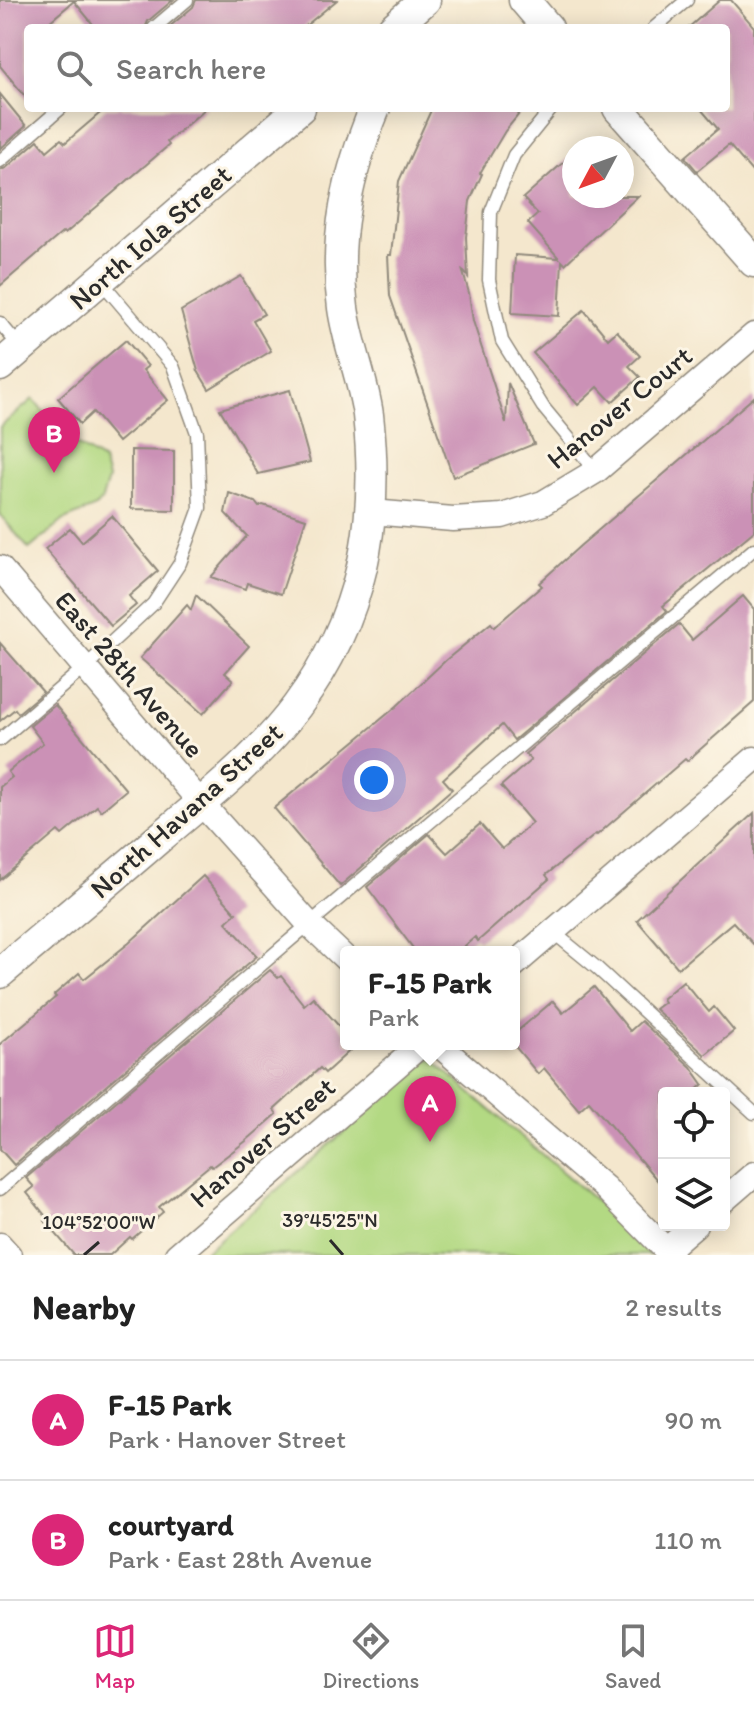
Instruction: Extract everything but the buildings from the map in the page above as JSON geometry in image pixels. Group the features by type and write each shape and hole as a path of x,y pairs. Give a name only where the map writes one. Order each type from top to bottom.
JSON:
{"street":[{"path":"398,24 425,0"},
{"path":"426,24 445,0"},
{"path":"524,0 545,24"},
{"name":"North Iola Street","path":"11,357 295,112"},
{"name":"North Havana Street","path":"0,973 201,803 267,741 297,707 325,663 348,616 364,566 372,512 373,460 367,408 343,307 340,257 344,202 353,166 373,112"},
{"path":"622,112 754,262"},
{"name":"Hanover Court","path":"372,512 453,519 502,516 543,503 596,471 754,335"},
{"name":"East 28th Avenue","path":"0,568 201,803 309,924 340,953"},
{"path":"520,960 754,759"},
{"name":"Hanover Street","path":"177,1255 415,1050"},
{"path":"445,1050 582,1167 669,1252 689,1231"},
{"path":"730,1195 754,1174"},
{"path":"0,1245 9,1255"}],"lane":[{"path":"159,24 187,0"},
{"path":"659,24 687,0"},
{"path":"0,161 56,112"},
{"path":"549,112 514,155 491,212 489,280 502,341 543,407 596,471"},
{"path":"0,740 153,604 180,563 200,508 197,433 173,366 100,280"},
{"path":"0,323 11,357"},
{"path":"0,1189 754,549"},
{"path":"553,932 597,968 754,1113"}],"green space":[{"path":"33,399 69,440 103,461 108,479 96,507 64,520 29,549 0,515 0,427"},
{"path":"430,1058 625,1226 650,1255 201,1255"}],"place":[{"name":"courtyard","path":"54,473"},
{"name":"F-15 Park","path":"430,1142"}]}
